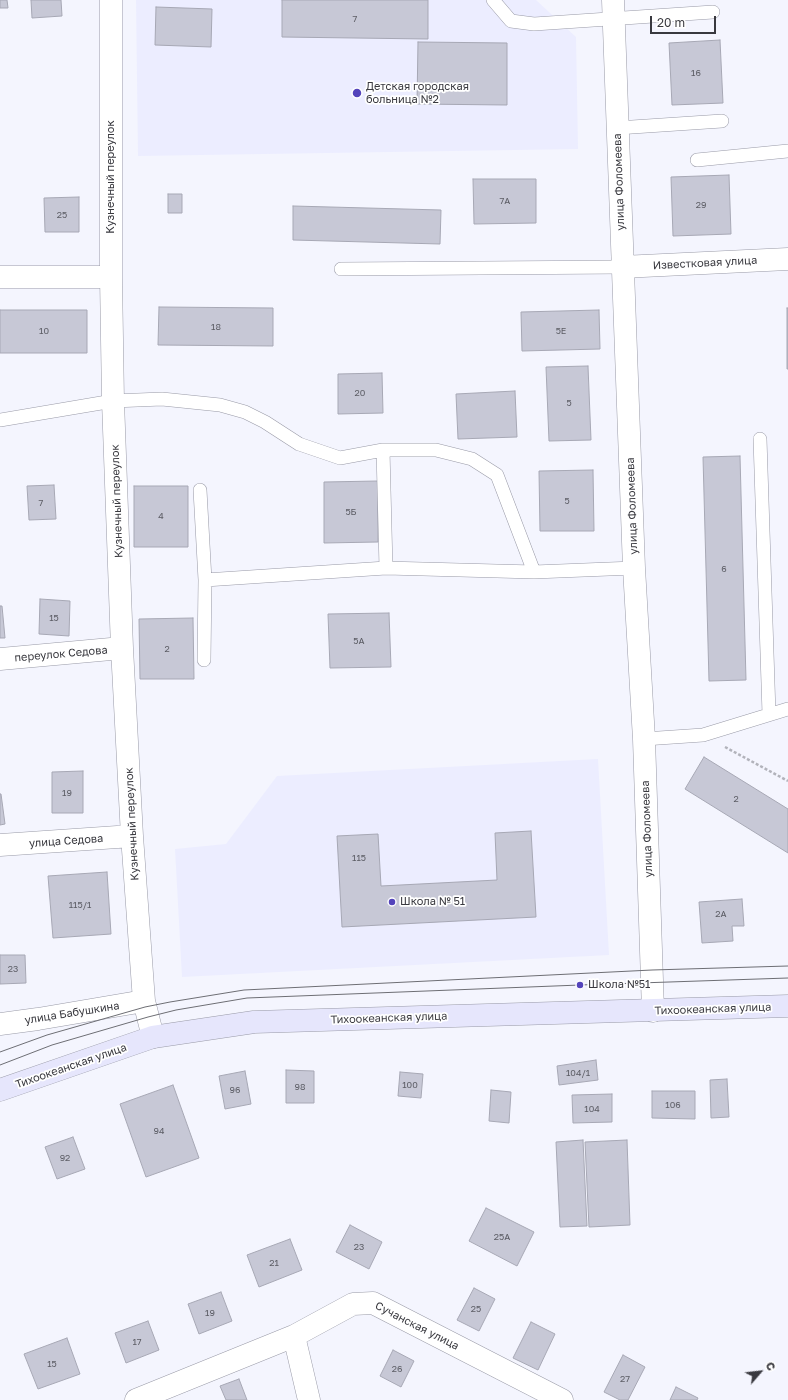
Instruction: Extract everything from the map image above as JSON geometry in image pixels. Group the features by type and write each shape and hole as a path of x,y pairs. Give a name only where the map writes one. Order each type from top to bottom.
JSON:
{"main road":[{"name":"Тихоокеанская улица","path":"0,1090 153,1037 254,1022 788,1006"}],"street":[{"name":"Кузнечный переулок","path":"111,0 111,277 113,401 122,648 132,836 144,1001 153,1037"},
{"name":"улица Фоломеева","path":"613,9 634,568 644,739 653,1011"},
{"name":"Известковая улица","path":"622,266 788,259"},
{"path":"0,278 111,277"},
{"name":"переулок Седова","path":"0,659 122,648"},
{"name":"улица Седова","path":"0,845 132,836"},
{"name":"улица Бабушкина","path":"0,1024 144,1001"},
{"name":"Сучанская улица","path":"136,1400 294,1336 353,1304 373,1303 562,1400"},
{"path":"294,1336 309,1400"}],"lane":[{"path":"494,0 512,22 534,24 613,9 713,12"},
{"path":"617,128 722,121"},
{"path":"697,160 788,151"},
{"path":"341,269 622,266"},
{"path":"0,420 113,401 162,399 220,405 245,412 265,422 299,444 340,458 383,450 436,450 472,459 497,475 534,572"},
{"path":"760,439 769,714"},
{"path":"383,450 386,568"},
{"path":"200,490 204,580 204,660"},
{"path":"204,580 386,568 534,572 634,568"},
{"path":"644,739 703,735 788,709"}],"path":[{"path":"703,735 788,781"}],"shaded area":[{"name":"Детская городская больница №2","path":"136,0 536,0 576,37 578,149 138,156"},
{"name":"Школа № 51","path":"598,759 609,955 182,977 175,849 226,844 277,776"}],"building":[{"path":"0,0 7,0 8,8 0,8"},
{"path":"31,0 61,0 62,16 32,18"},
{"path":"282,0 428,0 428,39 282,37"},
{"path":"156,7 212,9 211,47 155,45"},
{"path":"720,40 723,103 672,105 669,43"},
{"path":"418,42 507,43 507,105 417,104"},
{"path":"729,175 731,234 673,236 671,177"},
{"path":"473,179 536,179 536,223 474,224"},
{"path":"168,194 182,194 182,213 168,213"},
{"path":"79,197 79,232 45,232 44,198"},
{"path":"293,206 441,210 440,244 293,240"},
{"path":"159,307 273,308 273,346 158,345"},
{"path":"788,308 788,369 787,369"},
{"path":"0,310 87,310 87,353 0,353"},
{"path":"599,310 600,349 522,351 521,312"},
{"path":"588,366 591,440 549,441 546,367"},
{"path":"382,373 383,413 338,414 338,374"},
{"path":"515,391 517,437 458,439 456,394"},
{"path":"740,456 746,680 709,681 703,457"},
{"path":"593,470 594,531 540,531 539,471"},
{"path":"378,481 378,542 324,543 324,482"},
{"path":"54,485 56,519 29,520 27,486"},
{"path":"134,486 188,486 188,547 134,547"},
{"path":"40,599 70,601 69,636 39,634"},
{"path":"0,606 2,606 5,638 0,638"},
{"path":"389,613 391,667 330,668 328,614"},
{"path":"193,618 194,679 140,679 139,619"},
{"path":"704,757 788,809 788,853 685,789"},
{"path":"83,771 83,813 52,813 52,772"},
{"path":"0,794 5,824 0,825"},
{"path":"531,831 536,917 342,927 337,836 378,834 381,886 497,880 495,833"},
{"path":"107,872 111,934 53,938 48,876"},
{"path":"742,899 744,926 732,926 733,941 702,943 699,902"},
{"path":"0,955 25,955 26,983 0,984"},
{"path":"596,1060 598,1080 559,1085 557,1066"},
{"path":"286,1070 314,1071 314,1103 286,1103"},
{"path":"245,1071 251,1104 225,1109 219,1076"},
{"path":"400,1072 423,1074 421,1098 398,1096"},
{"path":"727,1079 729,1117 711,1118 710,1080"},
{"path":"173,1085 199,1158 146,1177 120,1104"},
{"path":"491,1090 511,1092 509,1123 489,1121"},
{"path":"652,1091 695,1091 695,1119 652,1118"},
{"path":"612,1094 612,1122 573,1123 572,1095"},
{"path":"73,1137 85,1169 57,1179 45,1147"},
{"path":"583,1140 587,1226 560,1227 556,1142"},
{"path":"627,1140 630,1225 589,1227 585,1142"},
{"path":"486,1208 534,1232 517,1266 469,1241"},
{"path":"350,1225 382,1242 369,1269 336,1252"},
{"path":"290,1239 302,1270 259,1287 247,1255"},
{"path":"474,1288 495,1299 479,1331 457,1320"},
{"path":"221,1292 232,1321 199,1334 188,1304"},
{"path":"148,1321 159,1350 126,1363 115,1333"},
{"path":"531,1322 555,1334 538,1370 513,1358"},
{"path":"67,1338 80,1374 38,1389 24,1354"},
{"path":"393,1350 414,1361 401,1387 380,1376"},
{"path":"623,1355 645,1367 628,1400 620,1400 604,1392"},
{"path":"239,1379 247,1400 226,1400 220,1386"},
{"path":"676,1387 698,1398 697,1400 670,1400"}],"tram line":[{"path":"0,1052 47,1035 145,1007 244,990 652,970 788,966"},
{"path":"0,1065 52,1045 148,1017 176,1010 247,998 788,978"}],"place":[{"name":"Детская городская больница №2","path":"357,93"},
{"name":"Школа № 51","path":"392,902"},
{"name":"Школа №51","path":"580,985"}]}
